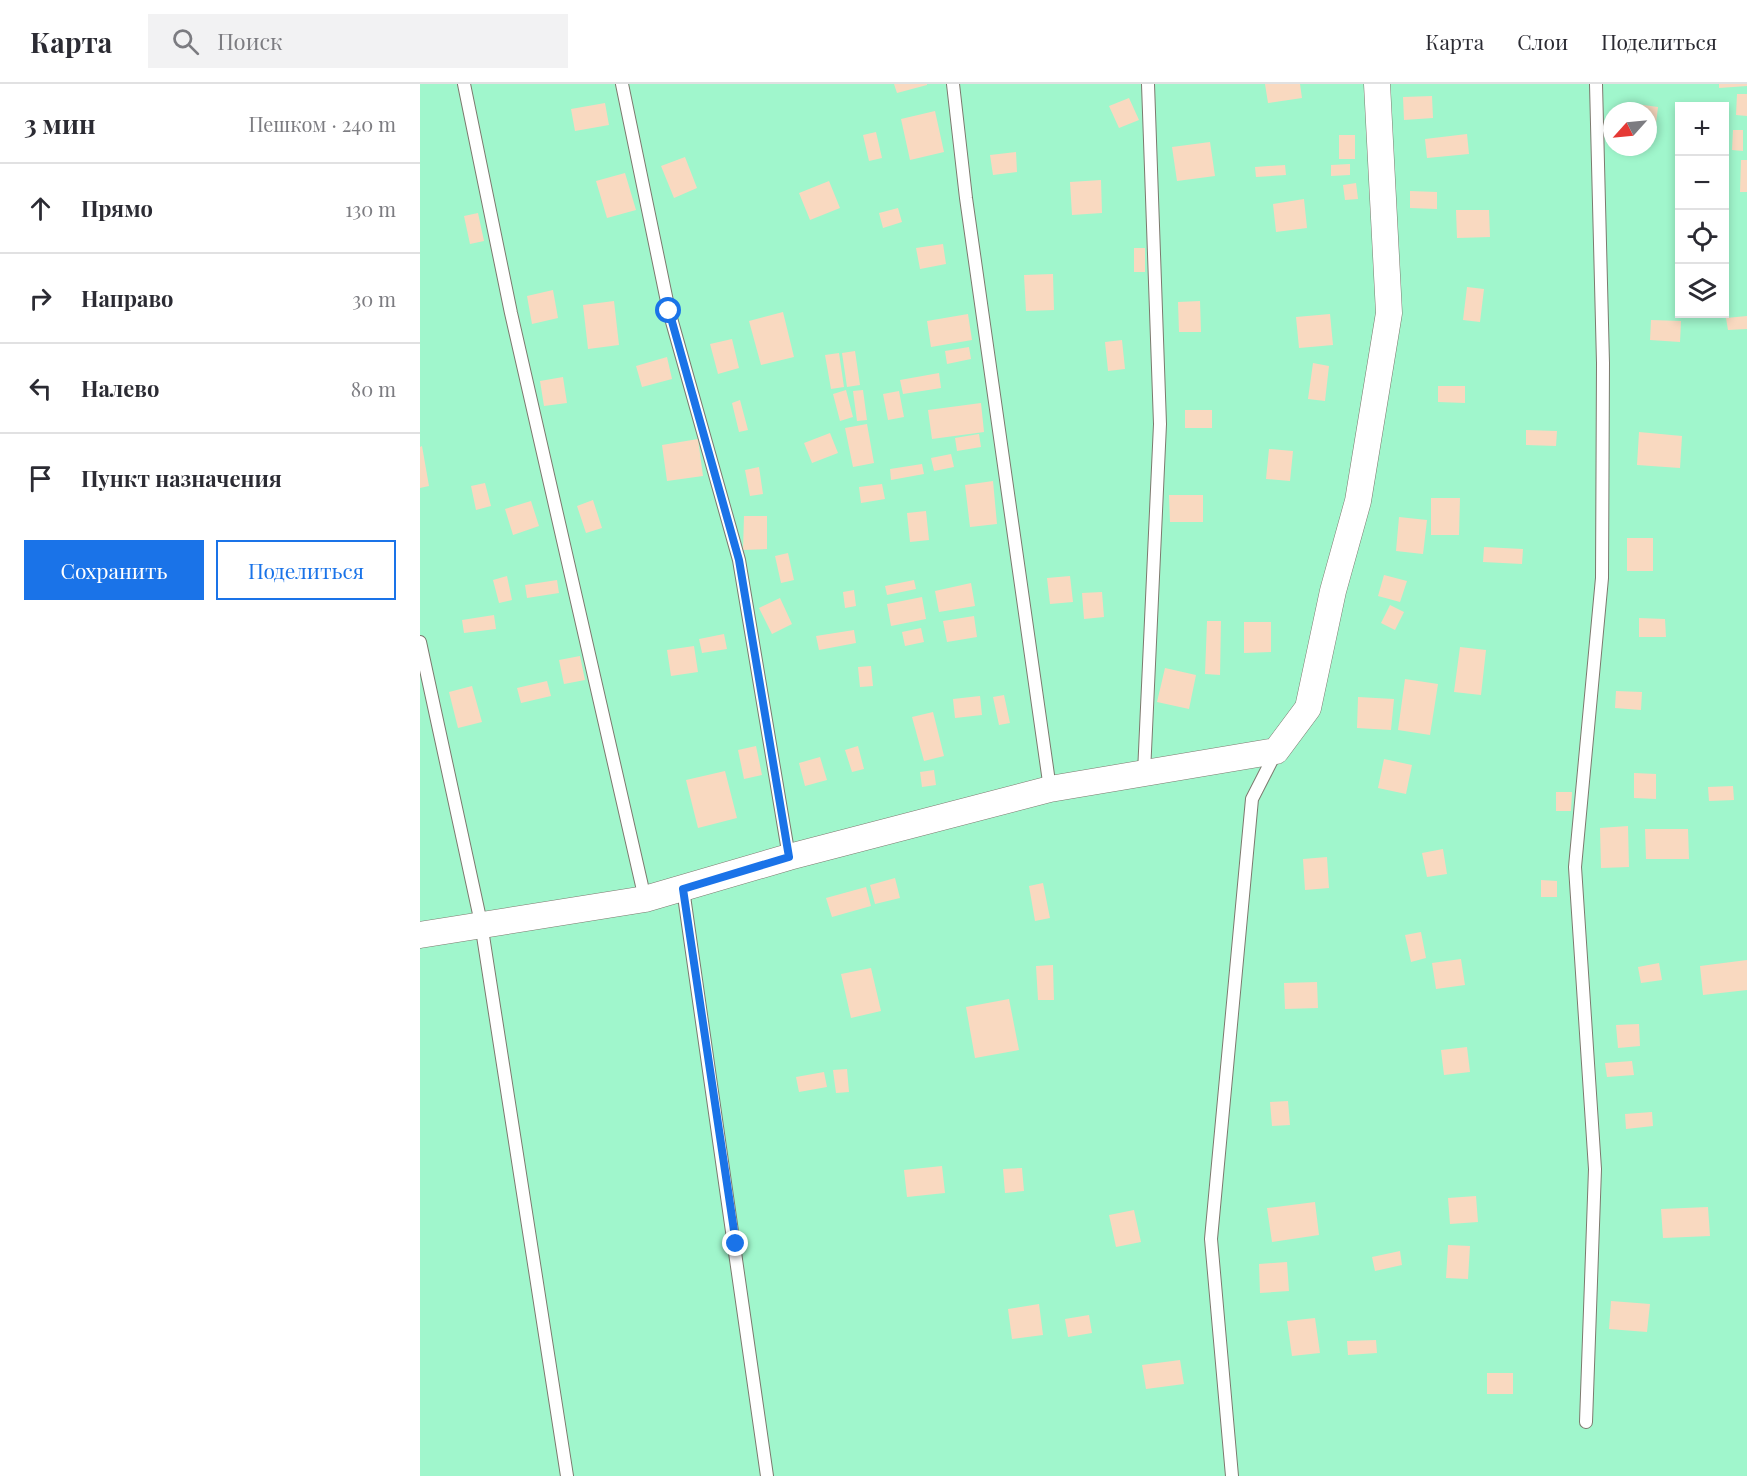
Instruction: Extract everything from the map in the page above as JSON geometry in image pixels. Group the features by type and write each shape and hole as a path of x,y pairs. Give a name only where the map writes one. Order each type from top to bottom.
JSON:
{"street":[{"path":"420,935 481,923 645,899 789,857 1050,789 1276,751 1308,708 1333,591 1358,501 1389,313 1377,84"}],"lane":[{"path":"464,84 511,314 645,899"},
{"path":"622,84 669,311 739,560 789,857"},
{"path":"953,84 966,198 1050,789"},
{"path":"1144,773 1160,424 1148,84"},
{"path":"1586,1422 1595,1169 1575,867 1602,578 1603,363 1596,84"},
{"path":"420,642 481,923 567,1476"},
{"path":"1232,1476 1211,1239 1251,799 1276,751"},
{"path":"683,889 767,1476"}],"green space":[{"path":"420,84 1747,84 1747,1476 420,1476"}],"building":[{"path":"894,84 927,84 927,85 897,93"},
{"path":"1265,84 1300,84 1302,98 1268,103"},
{"path":"1719,84 1747,84 1747,86 1719,88"},
{"path":"1737,94 1747,94 1747,116 1736,115"},
{"path":"1432,96 1433,118 1404,120 1403,97"},
{"path":"1129,98 1139,120 1119,128 1109,106"},
{"path":"605,103 609,125 575,131 571,109"},
{"path":"935,111 944,152 910,160 901,119"},
{"path":"1733,130 1743,130 1743,151 1732,150"},
{"path":"876,132 882,158 869,161 863,135"},
{"path":"1467,134 1469,154 1427,158 1425,139"},
{"path":"1339,135 1355,135 1355,159 1339,159"},
{"path":"1210,142 1215,176 1177,181 1172,147"},
{"path":"1016,152 1017,172 993,175 990,155"},
{"path":"685,157 697,188 674,198 661,166"},
{"path":"1741,160 1747,160 1747,192 1740,192"},
{"path":"1350,164 1350,175 1331,176 1331,165"},
{"path":"1285,165 1286,175 1256,177 1255,167"},
{"path":"625,173 636,210 607,218 596,181"},
{"path":"1101,180 1102,213 1072,215 1070,182"},
{"path":"829,181 840,208 810,220 799,193"},
{"path":"1356,183 1358,199 1345,200 1343,185"},
{"path":"1410,191 1437,192 1437,209 1410,208"},
{"path":"1304,199 1307,228 1276,232 1273,204"},
{"path":"898,208 902,222 883,228 879,213"},
{"path":"1456,210 1489,210 1490,237 1457,238"},
{"path":"478,213 484,241 470,244 464,216"},
{"path":"943,244 946,264 920,269 916,248"},
{"path":"1134,248 1145,248 1145,272 1134,272"},
{"path":"1053,274 1054,310 1026,311 1024,275"},
{"path":"1467,287 1484,289 1480,322 1463,320"},
{"path":"553,290 558,318 532,324 527,296"},
{"path":"614,301 619,345 588,349 583,305"},
{"path":"1200,301 1201,332 1179,332 1178,302"},
{"path":"783,312 794,357 761,365 749,321"},
{"path":"968,314 972,340 931,347 927,321"},
{"path":"1330,314 1333,345 1299,348 1296,317"},
{"path":"1747,316 1747,329 1728,330 1726,318"},
{"path":"1651,320 1681,321 1680,342 1650,340"},
{"path":"732,339 739,368 718,374 710,344"},
{"path":"1122,340 1125,369 1108,371 1105,342"},
{"path":"969,347 971,359 947,364 945,351"},
{"path":"855,351 860,385 847,387 842,353"},
{"path":"839,353 844,387 831,389 825,355"},
{"path":"667,357 672,379 642,387 636,366"},
{"path":"1313,363 1329,366 1325,401 1308,399"},
{"path":"939,373 941,388 903,394 900,380"},
{"path":"563,377 567,403 544,406 540,381"},
{"path":"1438,386 1465,386 1465,403 1438,402"},
{"path":"846,390 853,417 840,421 833,394"},
{"path":"863,390 867,420 857,421 853,391"},
{"path":"899,391 904,417 888,420 883,394"},
{"path":"740,400 748,430 739,432 732,403"},
{"path":"981,403 984,432 932,439 928,410"},
{"path":"1185,410 1212,410 1212,428 1185,428"},
{"path":"867,424 874,463 853,467 845,428"},
{"path":"1526,430 1557,431 1556,446 1526,445"},
{"path":"1639,432 1682,436 1680,468 1637,465"},
{"path":"830,433 838,453 812,463 804,443"},
{"path":"979,434 981,447 957,451 955,438"},
{"path":"698,439 703,476 667,481 662,445"},
{"path":"422,446 429,486 420,488 420,447"},
{"path":"1269,449 1293,451 1290,481 1266,479"},
{"path":"951,454 954,467 934,471 931,458"},
{"path":"922,464 924,474 891,480 890,469"},
{"path":"759,467 763,494 750,496 745,470"},
{"path":"993,481 997,524 970,527 965,485"},
{"path":"485,483 491,506 476,510 471,486"},
{"path":"882,484 885,499 861,503 859,487"},
{"path":"1169,495 1203,495 1203,522 1170,522"},
{"path":"1431,498 1460,498 1459,535 1431,535"},
{"path":"593,500 602,528 586,533 577,506"},
{"path":"531,501 539,526 513,535 505,509"},
{"path":"926,511 929,540 910,542 907,513"},
{"path":"744,516 767,516 767,549 743,550"},
{"path":"1399,517 1427,520 1423,554 1396,551"},
{"path":"1627,538 1653,538 1653,571 1627,571"},
{"path":"1484,547 1523,549 1522,564 1483,562"},
{"path":"788,553 794,580 781,583 775,556"},
{"path":"1384,575 1407,581 1400,602 1378,596"},
{"path":"507,576 512,600 499,603 493,580"},
{"path":"1070,576 1073,602 1050,604 1047,578"},
{"path":"557,580 559,593 527,598 525,585"},
{"path":"914,580 916,589 887,595 885,586"},
{"path":"971,583 975,606 939,612 935,591"},
{"path":"854,590 856,606 845,608 843,592"},
{"path":"1102,592 1104,617 1084,619 1082,593"},
{"path":"922,597 926,619 891,626 887,604"},
{"path":"780,598 792,624 772,634 759,608"},
{"path":"1390,605 1404,612 1395,630 1381,623"},
{"path":"494,615 496,629 464,633 462,620"},
{"path":"974,616 977,637 947,642 943,621"},
{"path":"1639,618 1665,619 1666,637 1639,637"},
{"path":"1207,621 1221,621 1220,675 1205,674"},
{"path":"1244,622 1271,622 1271,652 1244,653"},
{"path":"921,628 924,642 905,646 902,632"},
{"path":"854,630 856,643 819,650 816,636"},
{"path":"724,634 727,649 702,653 699,639"},
{"path":"694,646 698,672 671,676 667,650"},
{"path":"1460,647 1486,650 1481,695 1454,692"},
{"path":"580,656 585,680 564,684 559,660"},
{"path":"871,666 873,686 860,687 858,667"},
{"path":"1165,668 1196,675 1189,709 1157,702"},
{"path":"1405,679 1438,684 1430,735 1398,730"},
{"path":"547,681 551,696 521,703 517,688"},
{"path":"472,686 482,722 458,728 449,692"},
{"path":"1616,691 1642,692 1641,710 1615,708"},
{"path":"1004,695 1010,723 999,725 993,697"},
{"path":"980,696 982,715 955,718 953,699"},
{"path":"1358,697 1394,699 1391,730 1357,728"},
{"path":"933,712 944,756 924,761 912,717"},
{"path":"756,746 762,775 744,779 738,750"},
{"path":"858,746 864,769 852,772 845,750"},
{"path":"820,757 827,780 805,786 799,763"},
{"path":"1384,759 1412,765 1406,794 1378,788"},
{"path":"934,770 936,785 922,787 920,772"},
{"path":"725,771 737,818 698,828 686,780"},
{"path":"1634,773 1656,774 1656,799 1634,798"},
{"path":"1733,786 1734,800 1709,801 1708,787"},
{"path":"1556,792 1572,792 1571,811 1556,811"},
{"path":"1628,826 1629,867 1601,868 1600,828"},
{"path":"1645,829 1688,829 1689,859 1646,859"},
{"path":"1443,849 1447,874 1427,877 1422,853"},
{"path":"1327,857 1329,888 1305,890 1303,859"},
{"path":"895,878 900,898 875,904 870,885"},
{"path":"1541,880 1557,881 1557,897 1541,897"},
{"path":"1043,883 1050,918 1035,921 1029,886"},
{"path":"866,887 871,906 832,917 826,898"},
{"path":"1421,932 1426,958 1411,962 1405,935"},
{"path":"1461,959 1465,985 1436,989 1432,963"},
{"path":"1747,960 1747,990 1703,995 1700,966"},
{"path":"1659,963 1662,980 1641,983 1638,967"},
{"path":"1053,965 1054,1000 1038,1000 1036,966"},
{"path":"871,968 881,1011 851,1018 841,974"},
{"path":"1317,982 1318,1008 1285,1009 1284,983"},
{"path":"1009,999 1019,1050 975,1058 966,1007"},
{"path":"1639,1024 1640,1046 1618,1048 1616,1025"},
{"path":"1467,1047 1470,1072 1444,1075 1441,1050"},
{"path":"1632,1061 1634,1075 1607,1077 1605,1063"},
{"path":"847,1069 849,1092 836,1093 833,1070"},
{"path":"824,1072 827,1087 799,1092 796,1077"},
{"path":"1288,1101 1290,1125 1272,1126 1270,1102"},
{"path":"1652,1112 1653,1126 1626,1129 1625,1114"},
{"path":"942,1166 945,1193 907,1197 904,1170"},
{"path":"1022,1168 1024,1191 1005,1193 1003,1169"},
{"path":"1476,1196 1478,1222 1450,1224 1448,1198"},
{"path":"1315,1202 1319,1235 1272,1242 1267,1208"},
{"path":"1708,1207 1710,1236 1663,1238 1661,1209"},
{"path":"1134,1210 1141,1242 1116,1247 1109,1215"},
{"path":"1448,1245 1470,1246 1468,1279 1446,1278"},
{"path":"1400,1251 1402,1265 1375,1271 1372,1257"},
{"path":"1287,1262 1289,1291 1260,1293 1259,1264"},
{"path":"1611,1301 1650,1304 1647,1332 1609,1329"},
{"path":"1039,1304 1043,1335 1012,1339 1008,1309"},
{"path":"1089,1315 1092,1333 1068,1337 1065,1319"},
{"path":"1315,1318 1320,1353 1292,1356 1287,1321"},
{"path":"1376,1340 1377,1353 1348,1355 1347,1341"},
{"path":"1180,1360 1184,1384 1146,1389 1142,1365"},
{"path":"1487,1373 1513,1373 1513,1394 1487,1394"}],"route":[{"path":"669,311 739,560 789,857 683,889 736,1244"}]}
